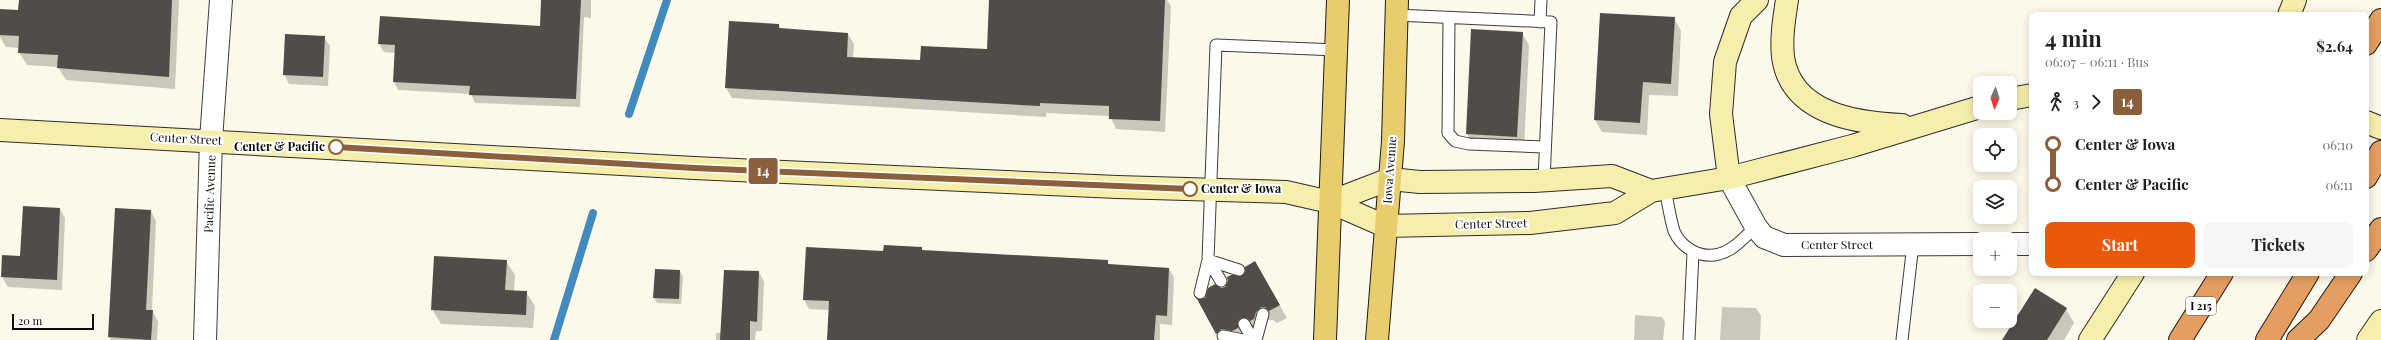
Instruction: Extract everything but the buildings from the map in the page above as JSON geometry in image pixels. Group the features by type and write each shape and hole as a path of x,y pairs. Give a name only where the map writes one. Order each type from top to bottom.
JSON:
{"highway":[{"path":"2369,39 2381,20"},
{"path":"2369,172 2381,152"},
{"path":"2369,246 2381,229"},
{"name":"I 215","path":"2180,340 2220,276"},
{"path":"2267,340 2306,276"},
{"path":"2298,340 2319,320 2349,276"}],"main road":[{"path":"1325,340 1338,0"},
{"path":"1729,178 1721,114 1725,62 1742,16 1757,0"},
{"path":"1787,0 1782,36 1784,59 1792,82 1809,102 1831,114 1866,123 1917,126"},
{"path":"2290,12 2295,0"},
{"name":"Iowa Avenue","path":"1377,340 1385,226 1390,179 1397,8"},
{"path":"2017,98 2029,96"},
{"name":"Center Street","path":"0,130 211,140 702,168 1286,192 1330,202 1385,226 1530,223 1615,213 1658,190 1729,178 1973,109"},
{"path":"2369,123 2381,128"},
{"path":"1330,202 1390,179 1420,182 1544,180 1612,176 1658,190"},
{"path":"2090,340 2131,276"},
{"path":"2368,340 2381,321"}],"street":[{"name":"Pacific Avenue","path":"204,340 211,140 221,0"},
{"name":"Center Street","path":"1729,178 1756,227 1764,237 1784,245 1973,244"},
{"path":"2017,244 2029,244"}],"lane":[{"path":"1540,22 1541,0"},
{"path":"1397,8 1449,18 1551,22 1544,180"},
{"path":"1449,18 1448,133 1455,141 1469,144 1545,147"},
{"path":"1200,293 1208,260 1216,46 1337,50"},
{"path":"1658,190 1675,232 1683,245 1693,252 1719,254 1732,248 1756,227"},
{"path":"1902,340 1913,244"},
{"path":"1689,340 1693,252"},
{"path":"1208,260 1239,270"},
{"path":"1208,260 1221,281"},
{"path":"1254,340 1263,314"},
{"path":"1244,324 1254,340"},
{"path":"1223,336 1244,340"}],"waterway":[{"path":"629,114 667,0"},
{"path":"554,340 593,213"}],"bus line":[{"name":"14","path":"336,147 694,168 1190,189"}],"place":[{"name":"Center & Pacific","path":"336,147"},
{"name":"Center & Iowa","path":"1190,189"}]}
